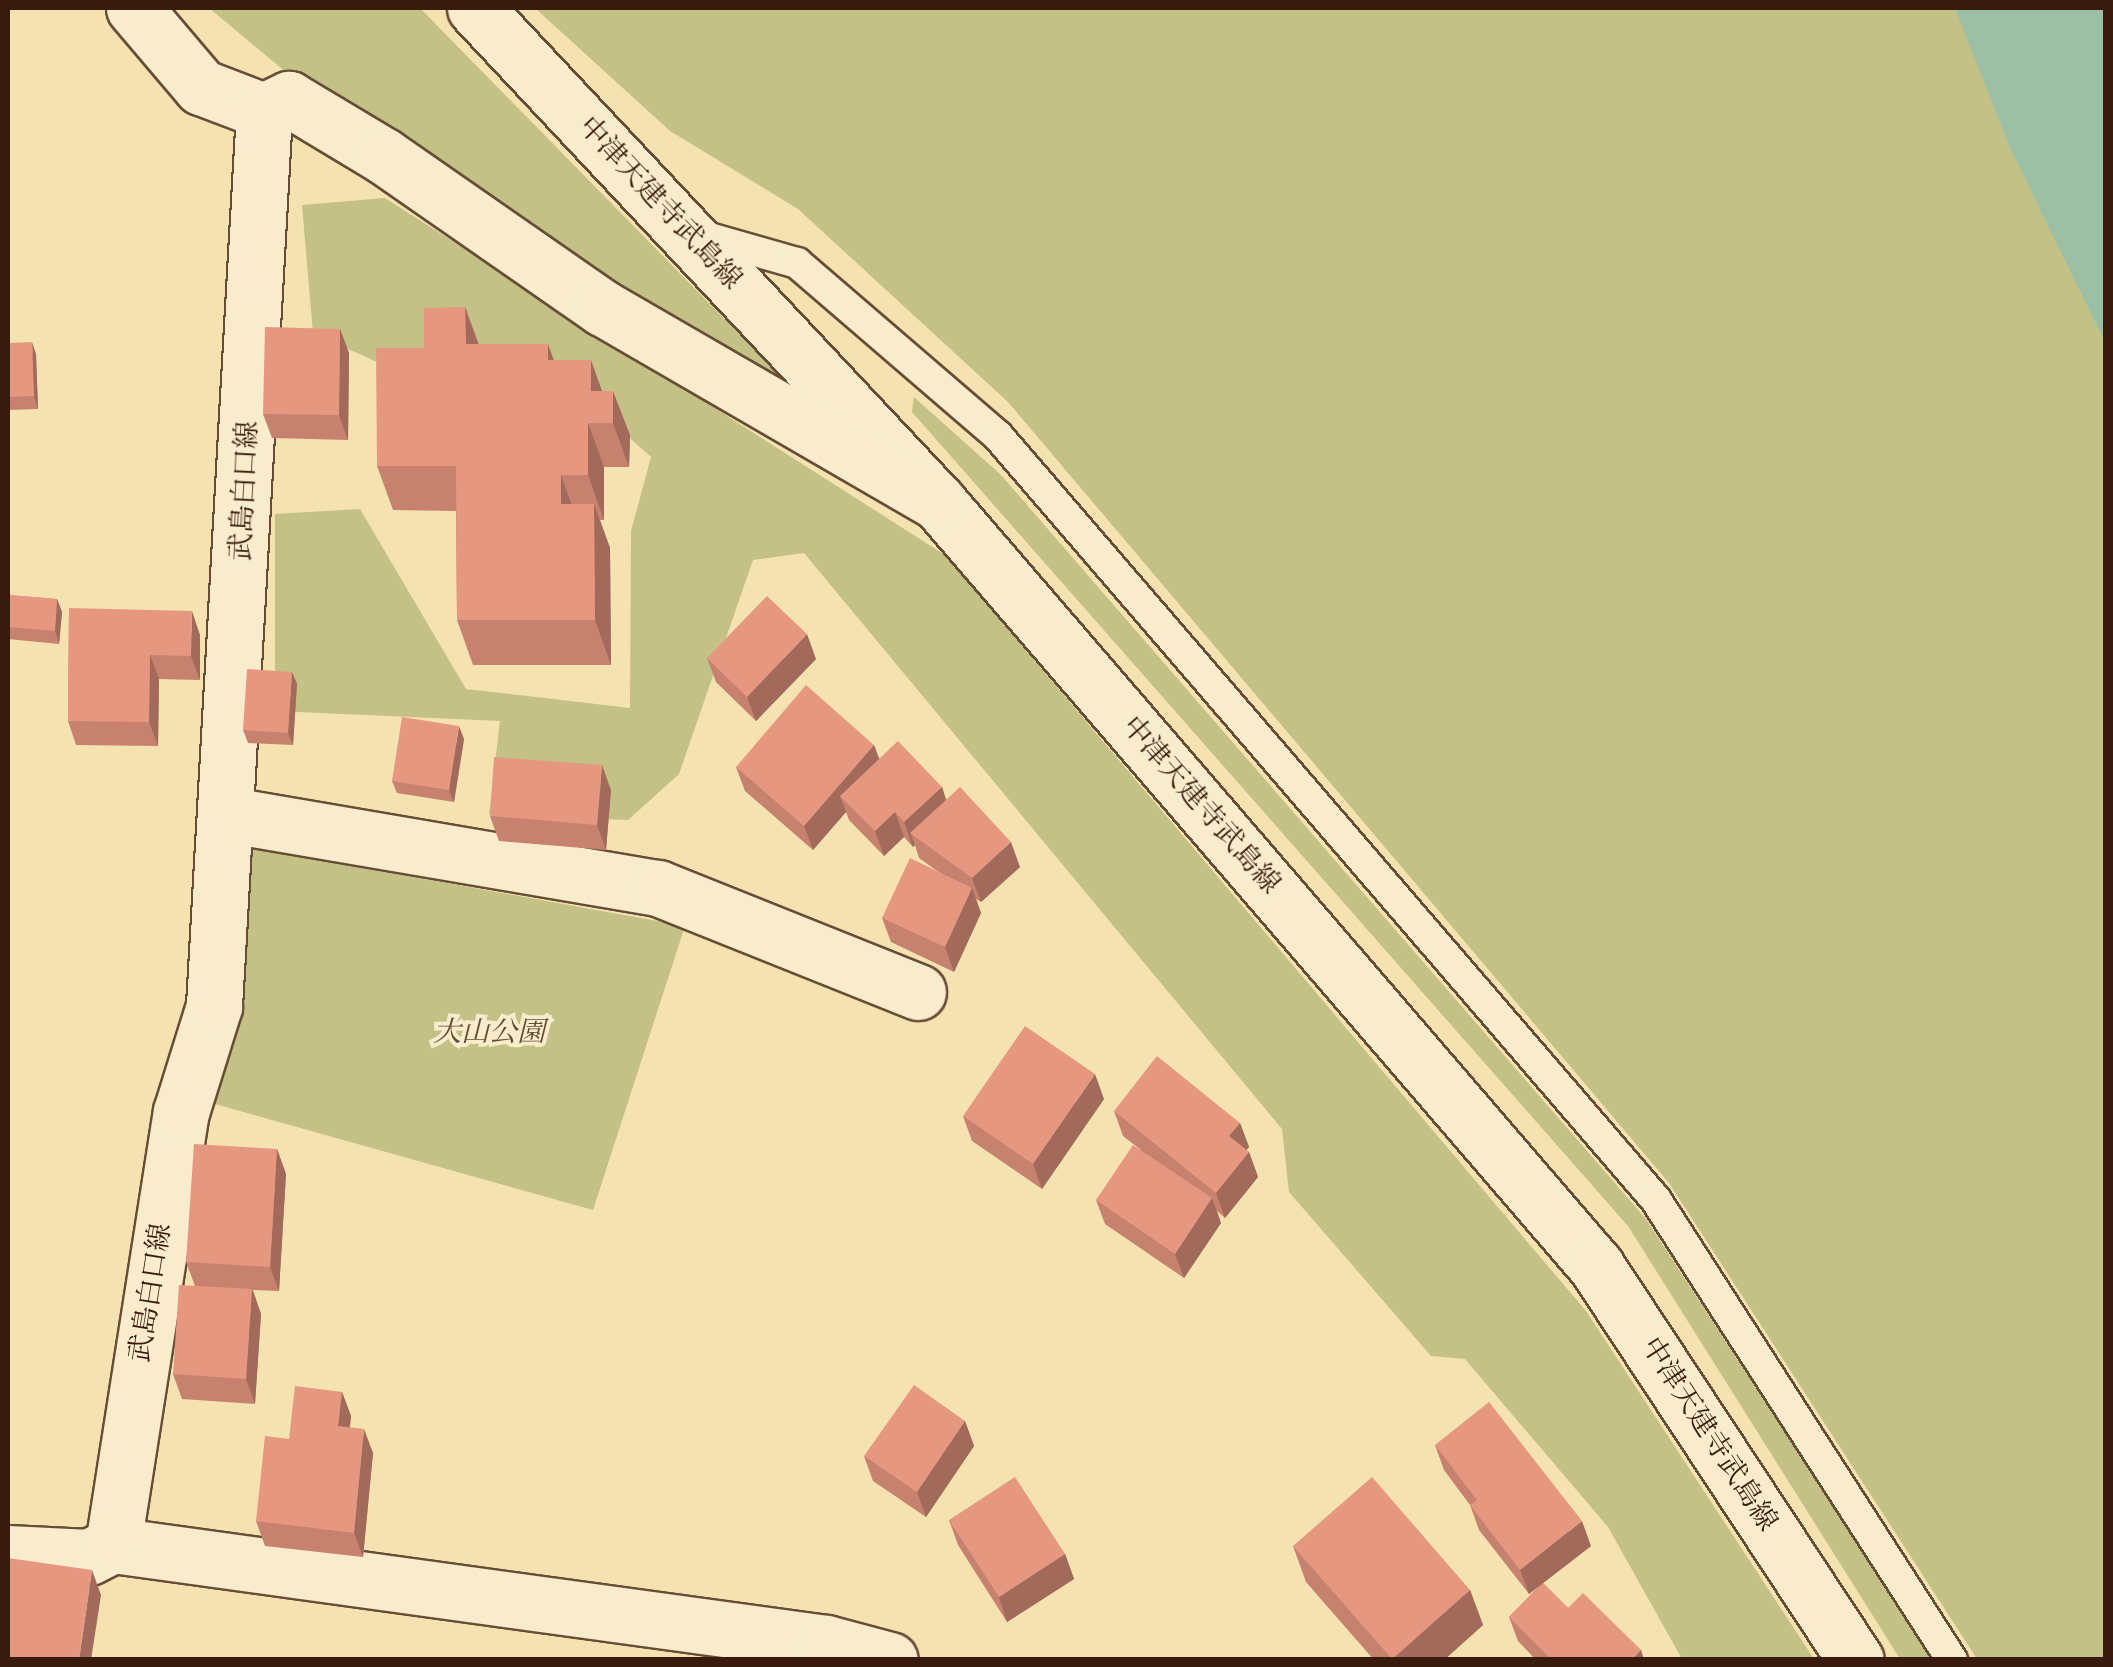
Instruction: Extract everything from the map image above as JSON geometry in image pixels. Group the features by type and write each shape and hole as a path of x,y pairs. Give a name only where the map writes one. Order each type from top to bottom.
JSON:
{"main road":[{"path":"134,8 201,88 264,110 289,99 384,156 602,308 938,503"},
{"name":"中津天建寺武島線","path":"475,8 938,503 1596,1266 1856,1660"},
{"name":"武島白口線","path":"113,1545 181,1112 214,1006 230,815 264,110"},
{"path":"230,815 658,888 918,992"},
{"path":"8,1553 89,1557 113,1545 826,1643 890,1660"}],"lane":[{"path":"684,231 798,263 998,436 1656,1200 1952,1660"}],"green space":[{"path":"209,8 420,8 804,400 287,73"},
{"path":"535,8 2025,8 2105,268 2105,1659 1977,1659 1669,1183 1008,402 798,209 670,131"},
{"path":"385,198 945,555 1586,1311 1814,1659 1682,1659 1608,1527 1465,1359 1431,1356 1289,1192 1282,1129 804,553 753,560 679,774 628,820 489,814 500,721 275,711 275,514 360,509 466,689 630,708 631,531 651,457 578,392 410,377 313,333 302,205"},
{"path":"914,397 1001,475 1646,1219 1932,1659 1900,1659 1628,1226 912,412"},
{"name":"大山公園","path":"253,848 685,926 593,1210 215,1104"}],"shaded area":[{"path":"1955,8 2105,8 2105,342 2009,146"}],"building":[{"path":"465,307 466,344 548,344 548,360 591,360 591,391 613,391 613,423 588,423 588,475 561,475 561,504 594,504 595,620 457,620 456,466 377,466 376,348 424,348 424,308"},
{"path":"265,327 340,329 339,415 263,414"},
{"path":"32,342 34,396 8,397 8,343"},
{"path":"8,595 57,599 55,631 8,627"},
{"path":"767,596 807,634 747,697 707,658"},
{"path":"69,608 192,611 191,656 150,655 149,722 68,721"},
{"path":"247,669 292,672 288,733 243,730"},
{"path":"806,685 874,745 804,826 736,767"},
{"path":"402,717 459,726 449,790 392,781"},
{"path":"898,741 942,787 904,822 895,812 875,831 840,796"},
{"path":"494,757 602,765 597,825 490,816"},
{"path":"960,787 1011,842 972,878 910,833"},
{"path":"910,858 972,888 945,947 882,918"},
{"path":"1025,1026 1095,1074 1033,1164 963,1116"},
{"path":"1157,1056 1240,1123 1229,1136 1249,1152 1216,1193 1114,1111"},
{"path":"194,1144 277,1149 270,1267 186,1262"},
{"path":"1133,1145 1212,1198 1175,1254 1096,1200"},
{"path":"179,1285 252,1289 246,1379 173,1374"},
{"path":"914,1385 965,1421 917,1492 864,1456"},
{"path":"295,1386 342,1392 338,1426 364,1429 354,1533 256,1521 265,1436 289,1439"},
{"path":"1489,1402 1582,1521 1520,1570 1470,1505 1477,1500 1435,1445"},
{"path":"1015,1477 1065,1554 999,1597 949,1520"},
{"path":"1372,1477 1470,1590 1392,1659 1293,1546"},
{"path":"8,1558 92,1570 79,1660 8,1658"},
{"path":"1543,1583 1568,1608 1583,1593 1641,1650 1632,1660 1552,1660 1509,1617"}]}
